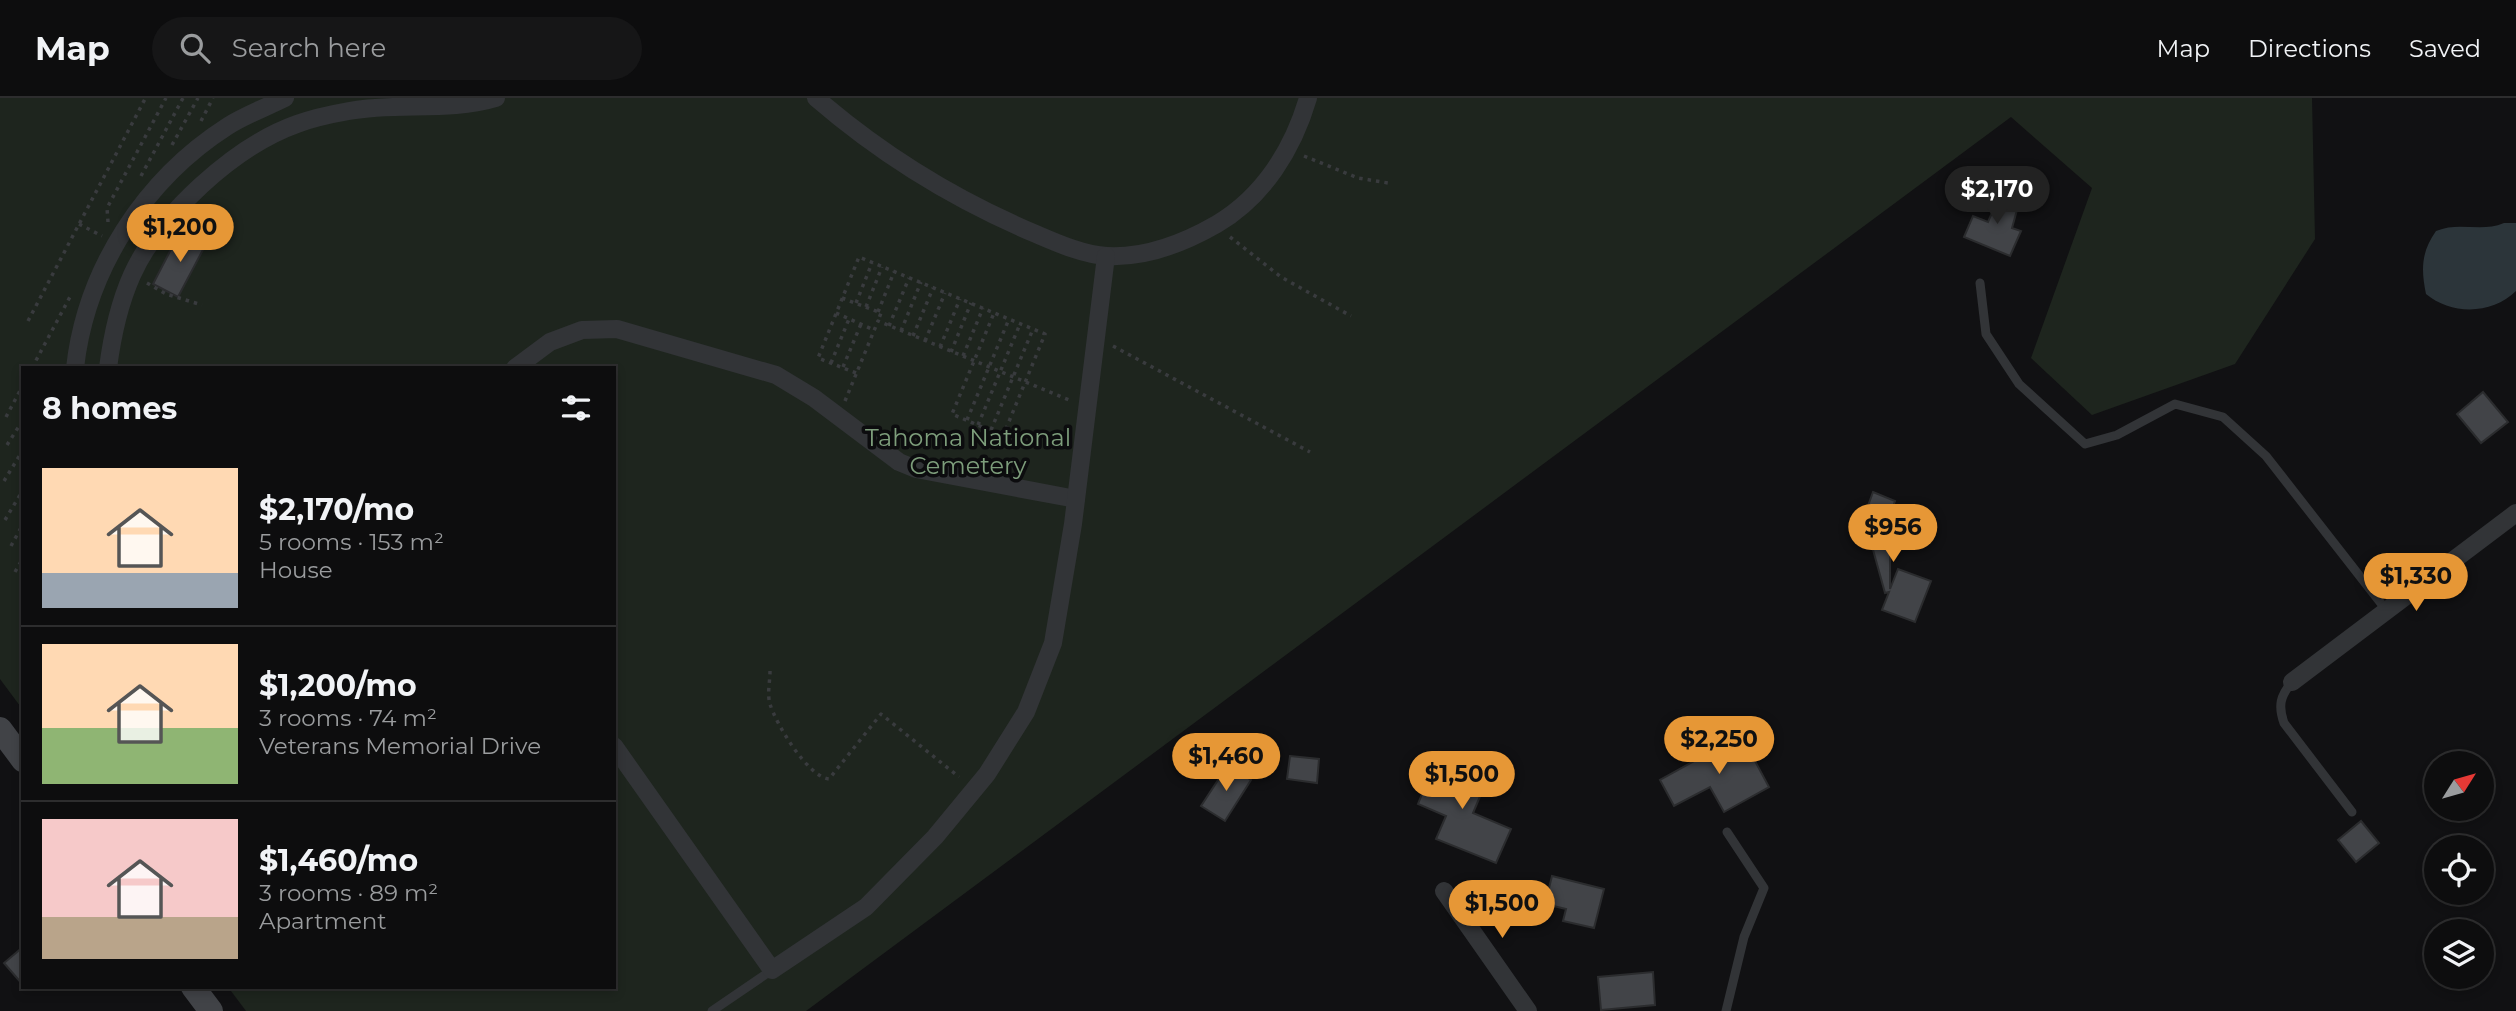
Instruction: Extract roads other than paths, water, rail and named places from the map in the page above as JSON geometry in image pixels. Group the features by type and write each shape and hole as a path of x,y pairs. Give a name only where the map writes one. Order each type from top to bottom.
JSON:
{"main road":[{"path":"0,729 21,757"},
{"path":"194,989 211,1011"}],"street":[{"path":"75,366 78,337 105,263 137,208 177,166 228,126 285,98"},
{"path":"108,366 111,338 127,288 147,249 179,208 211,177 254,145 297,124 350,111 407,105 479,103 496,98"},
{"path":"816,98 885,154 985,213 1054,242 1106,256 1155,251 1193,238 1234,214 1275,171 1299,128 1308,98"},
{"path":"616,749 772,970 866,907 975,790 1026,712 1053,643 1076,499 1106,256"},
{"path":"518,366 550,342 582,330 617,328 776,375 839,416 899,462 916,469 1076,499"},
{"path":"2292,682 2516,513"},
{"path":"1444,891 1528,1011"}],"lane":[{"path":"1980,282 1986,334 2019,384 2085,444 2117,435 2175,404 2223,417 2266,456 2387,611"},
{"path":"2292,682 2282,695 2280,710 2284,723 2352,812"},
{"path":"1726,1011 1744,937 1764,888 1727,832"},
{"path":"712,1011 772,970"}],"park label":[{"name":"Tahoma National Cemetery","path":"968,452"}]}
